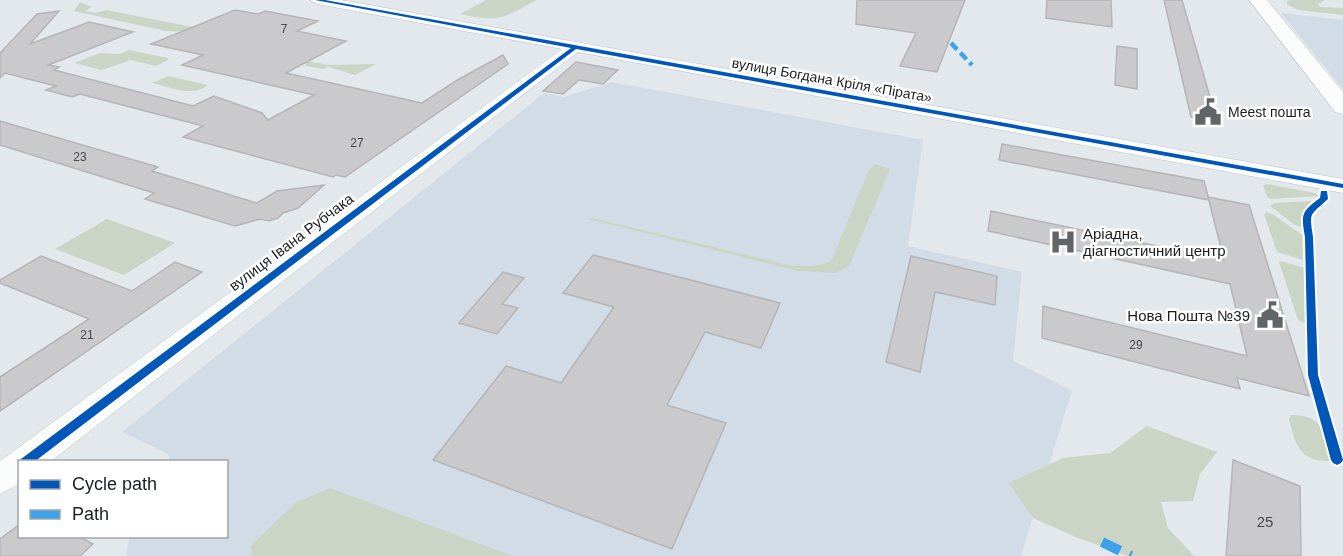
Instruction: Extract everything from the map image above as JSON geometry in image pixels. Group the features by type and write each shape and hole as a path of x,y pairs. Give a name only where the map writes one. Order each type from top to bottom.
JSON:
{"main road":[{"path":"1258,0 1343,107"}],"street":[{"name":"вулиця Богдана Кріля «Пірата»","path":"317,0 1343,186"},
{"name":"вулиця Івана Рубчака","path":"28,460 575,47"},
{"path":"0,480 18,466"}],"shaded area":[{"path":"1281,13 1343,20 1343,89"},
{"path":"612,82 923,140 908,246 1022,272 1013,361 1072,391 1021,556 126,556 130,538 228,538 228,460 170,460 168,454 122,432 544,93 564,97"}],"green space":[{"path":"486,0 537,0 501,17 484,18 460,14"},
{"path":"1325,0 1318,4 1320,7 1343,8 1343,15 1298,10 1287,4 1287,1"},
{"path":"80,2 92,7 85,11 96,13 106,10 193,27 189,32 166,31 74,11"},
{"path":"129,50 168,58 168,60 156,66 131,60 102,70 74,63 100,53 120,54"},
{"path":"308,61 328,65 376,64 355,75 328,67 323,69 305,66"},
{"path":"168,76 208,85 202,89 188,91 152,83"},
{"path":"876,164 890,169 849,266 836,273 798,271 588,219 592,218 793,266 812,266 827,263 832,259 869,170"},
{"path":"1263,185 1315,193 1319,196 1271,199 1267,197"},
{"path":"1311,201 1312,204 1303,212 1302,227 1295,225 1270,206 1275,203"},
{"path":"1266,212 1302,235 1303,260 1277,252 1264,214"},
{"path":"107,219 175,243 124,275 55,249"},
{"path":"1279,262 1304,268 1305,323 1298,320"},
{"path":"1291,415 1310,418 1317,423 1325,435 1333,461 1313,459 1301,450 1289,419"},
{"path":"1147,426 1217,452 1200,474 1193,501 1161,502 1168,528 1194,556 1128,556 1078,538 1033,518 1009,483 1063,458 1110,453"},
{"path":"330,488 513,556 253,556 251,546 295,503"}],"building":[{"path":"857,0 965,0 937,72 900,66 916,33 856,24"},
{"path":"1047,0 1111,0 1112,27 1046,18"},
{"path":"1164,0 1182,0 1217,121 1191,117"},
{"path":"235,10 258,14 265,11 318,21 297,31 346,41 286,73 422,103 503,55 508,64 345,177 336,175 333,177 183,137 203,126 80,94 72,97 46,90 56,86 5,73 0,78 0,53 37,14 59,11 30,44 89,22 133,32 48,65 59,67 54,70 193,106 214,96 262,113 268,120 314,95 182,65 203,55 151,44"},
{"path":"1117,46 1137,49 1137,89 1115,85"},
{"path":"576,62 618,70 603,84 579,80 563,94 543,91"},
{"path":"0,121 158,167 152,171 257,203 277,191 324,185 298,208 283,213 278,218 269,221 260,219 235,226 145,199 154,193 0,145"},
{"path":"1002,144 1204,181 1209,200 999,160"},
{"path":"1208,197 1249,205 1309,396 1237,378 1240,389 1042,338 1043,306 1247,356 1230,284 988,231 991,211 1224,260"},
{"path":"593,255 780,303 761,348 705,332 667,405 726,423 672,549 433,460 506,366 561,383 614,307 563,293"},
{"path":"41,256 132,291 175,262 202,272 0,411 0,377 89,319 0,283 0,280"},
{"path":"911,256 997,276 995,305 935,292 920,372 886,362"},
{"path":"503,272 524,278 502,304 518,308 497,334 459,323"},
{"path":"1233,460 1300,486 1301,556 1226,556"},
{"path":"18,526 18,538 82,538 93,544 80,556 0,556 0,539"}],"marked path":[{"path":"951,43 972,65"},
{"path":"1102,542 1131,556"}],"cycle path":[{"path":"317,0 1343,186"},
{"path":"28,460 575,47"},
{"path":"1324,193 1324,199 1310,209 1306,219 1309,237 1313,375 1337,460"}],"place":[{"name":"Meest пошта","path":"1208,112"},
{"name":"Аріадна, діагностичний центр","path":"1063,242"},
{"name":"Нова Пошта №39","path":"1270,315"}]}
